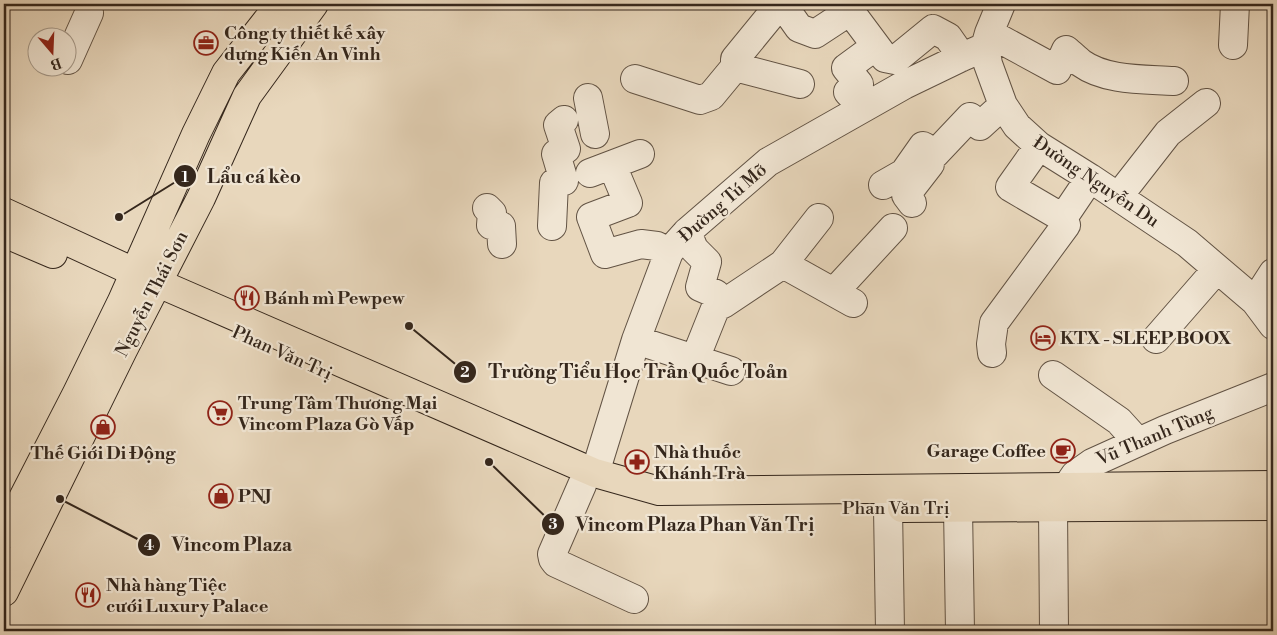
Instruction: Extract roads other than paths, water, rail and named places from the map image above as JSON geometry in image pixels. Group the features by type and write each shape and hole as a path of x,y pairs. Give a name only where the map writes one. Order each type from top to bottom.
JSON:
{"main road":[{"name":"Nguyễn Thái Sơn","path":"4,592 123,350 143,285 196,134 226,73 280,4"},
{"name":"Nguyễn Thái Sơn","path":"6,523 77,393 143,285 201,198 247,96 314,4"},
{"path":"4,212 50,233 143,285"},
{"name":"Phan Văn Trị","path":"4,234 143,285 589,479 591,488 658,508 844,499 1059,497 1273,485"},
{"name":"Phan Văn Trị","path":"844,499 888,508 958,508 1059,497 1273,506"}],"street":[{"path":"635,79 700,100 711,96 735,68 735,59 781,4 799,28 814,34 846,8 885,58 895,60 932,29 948,37 1057,70 1100,93"},
{"path":"978,46 1001,4"},
{"path":"1233,45 1235,4"},
{"path":"78,36 88,13"},
{"path":"863,108 848,92 858,84 846,68 876,46"},
{"name":"Đường Nguyễn Du","path":"978,46 988,64 1003,105 1017,126 1039,146 1187,244 1255,301 1273,324"},
{"name":"Đường Tú Mỡ","path":"634,599 556,563 552,554 589,479 636,340 678,242 768,162 904,85 978,46"},
{"path":"1057,70 1066,50 1081,63 1098,72 1129,78 1174,81"},
{"path":"735,68 800,84"},
{"path":"588,98 595,134"},
{"path":"1118,197 1168,132 1206,103"},
{"path":"912,203 906,194 934,159 935,154 970,117 980,126 1003,105"},
{"path":"552,226 554,183 564,180 558,125 564,120"},
{"path":"883,185 904,173 923,146 935,154"},
{"path":"992,353 991,344 994,323 1066,225 1063,218 1010,187 1039,146"},
{"path":"640,154 601,169 628,203 591,217 605,254 641,244 657,246 678,242 694,249 707,262 700,287 716,294 723,304 783,264 819,218"},
{"path":"1063,218 1090,178"},
{"path":"487,208 492,212 491,225 501,226 502,244"},
{"path":"783,264 843,298 893,228"},
{"path":"1156,339 1217,269"},
{"path":"1255,301 1273,273"},
{"path":"695,359 719,299"},
{"path":"636,340 731,371"},
{"path":"1053,375 1119,421 1138,442"},
{"name":"Vũ Thanh Tùng","path":"1059,497 1075,475 1092,463 1165,430 1273,388"},
{"path":"1054,631 1059,497"},
{"path":"888,508 890,631"},
{"path":"958,508 960,631"}],"place":[{"name":"Công ty thiết kế xây dựng Kiến An Vinh","path":"206,43"},
{"name":"Lẩu cá kèo","path":"119,217"},
{"name":"Bánh mì Pewpew","path":"247,298"},
{"name":"Trường Tiểu Học Trần Quốc Toản","path":"409,326"},
{"name":"KTX - SLEEP BOOX","path":"1043,338"},
{"name":"Trung Tâm Thương Mại Vincom Plaza Gò Vấp","path":"220,413"},
{"name":"Thế Giới Di Động","path":"103,427"},
{"name":"Garage Coffee","path":"1063,451"},
{"name":"Vincom Plaza Phan Văn Trị","path":"489,462"},
{"name":"Nhà thuốc Khánh Trà","path":"637,462"},
{"name":"PNJ","path":"221,496"},
{"name":"Vincom Plaza","path":"60,499"},
{"name":"Nhà hàng Tiệc cưới Luxury Palace","path":"88,595"}]}
